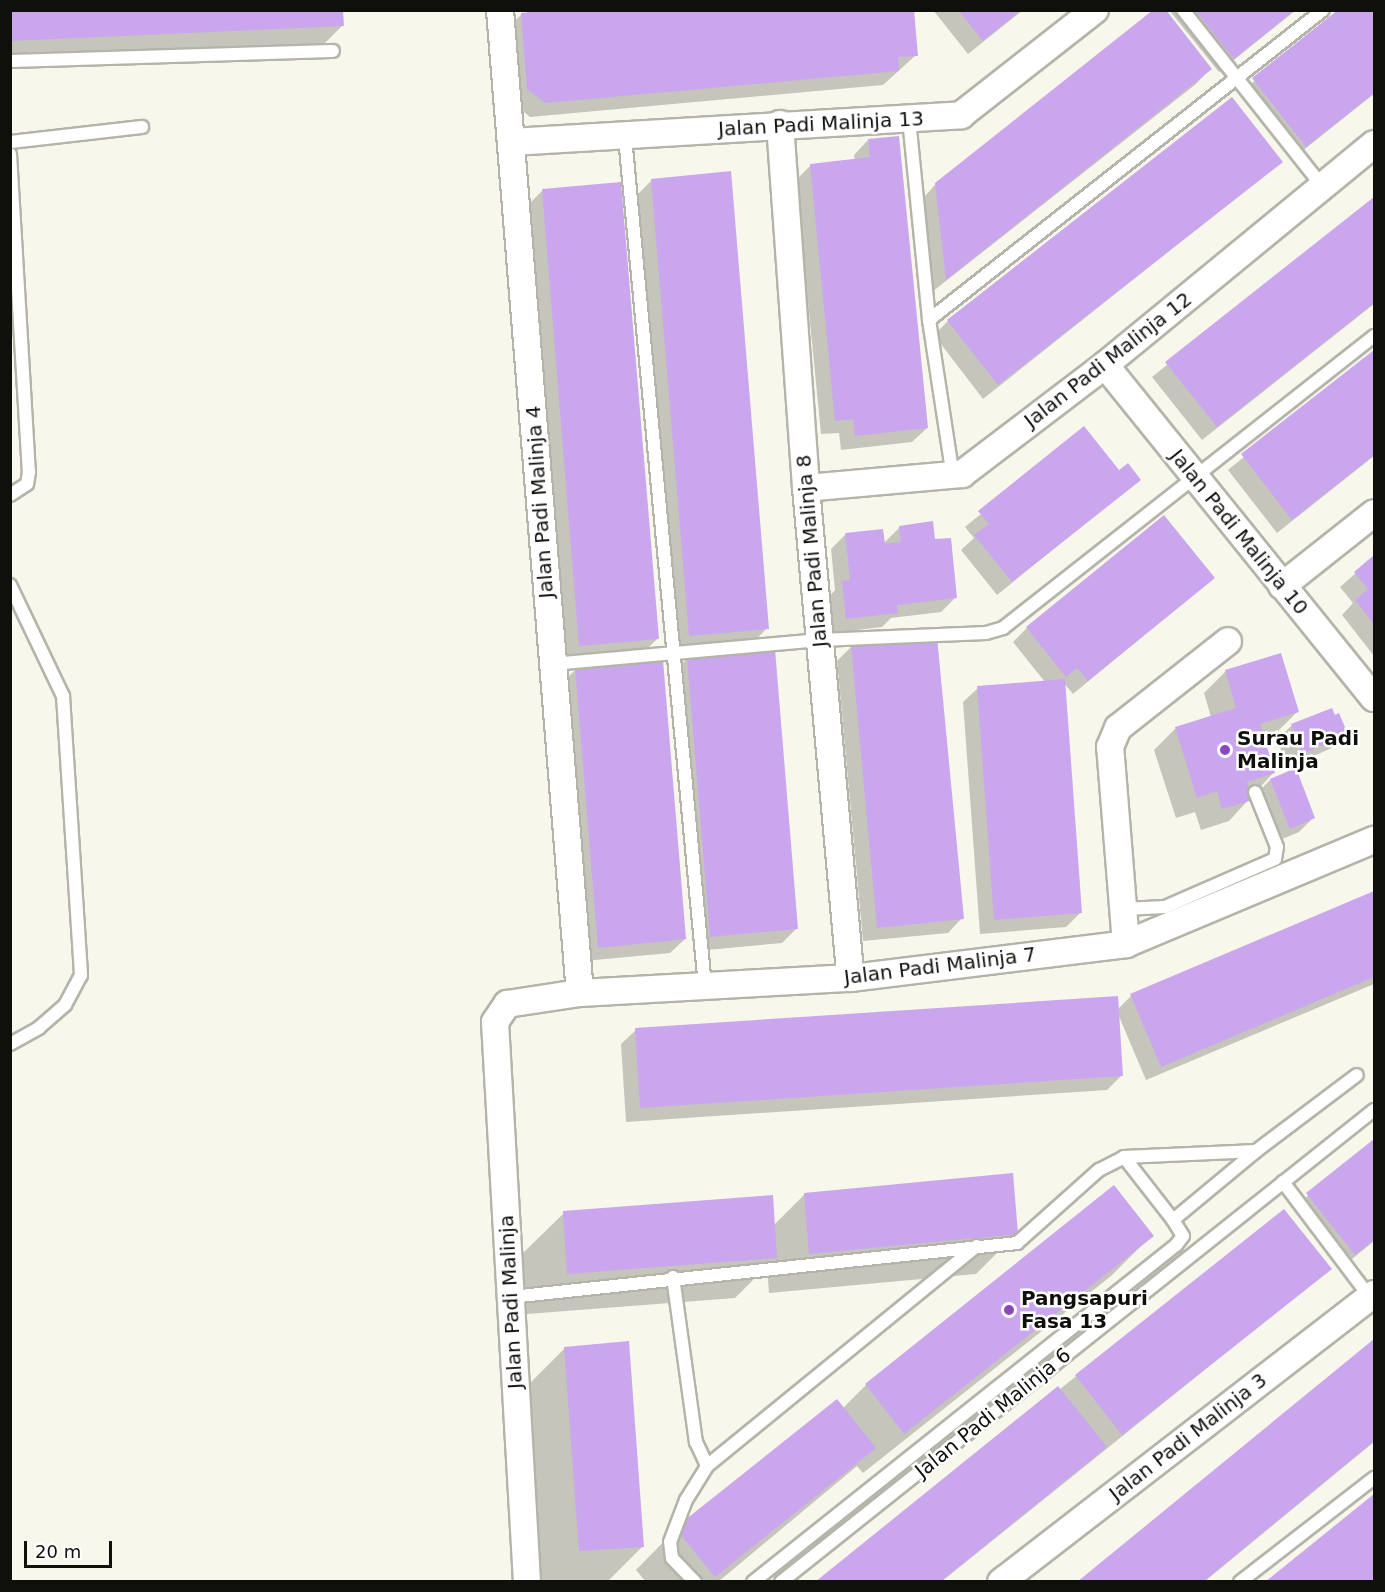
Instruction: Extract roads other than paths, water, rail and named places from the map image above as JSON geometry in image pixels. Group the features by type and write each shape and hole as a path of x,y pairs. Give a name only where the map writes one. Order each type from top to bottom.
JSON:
{"street":[{"name":"Jalan Padi Malinja 4","path":"500,10 580,993"},
{"name":"Jalan Padi Malinja 13","path":"512,142 626,137 780,124 961,115 1095,10"},
{"name":"Jalan Padi Malinja 8","path":"780,124 806,488 851,978"},
{"name":"Jalan Padi Malinja 12","path":"806,488 953,477 970,468 1105,365 1374,144"},
{"name":"Jalan Padi Malinja 10","path":"1105,365 1374,698"},
{"path":"1282,586 1374,513"},
{"path":"1126,944 1110,747 1119,728 1228,641"},
{"name":"Jalan Padi Malinja 7","path":"495,1022 500,1010 513,1000 580,993 705,989 851,978 1126,944 1374,840"},
{"name":"Jalan Padi Malinja","path":"495,1022 527,1581"},
{"name":"Jalan Padi Malinja 3","path":"1001,1581 1373,1298"}],"lane":[{"path":"1183,10 1323,187"},
{"path":"929,320 1323,10"},
{"path":"10,61 333,51"},
{"path":"909,119 929,320 953,477"},
{"path":"10,142 142,127"},
{"path":"626,137 705,989"},
{"path":"10,154 29,472 27,484 10,495"},
{"path":"552,664 820,640 986,633 1003,627 1374,336"},
{"path":"10,585 63,696 81,975 66,1005 39,1028 10,1044"},
{"path":"1123,909 1165,907 1275,859 1277,847 1255,792"},
{"path":"1173,1220 1256,1151 1357,1075"},
{"name":"Jalan Padi Malinja 6","path":"781,1581 1374,1110"},
{"path":"511,1297 673,1277 1017,1243 1099,1170 1124,1157 1256,1151"},
{"path":"753,1581 1176,1245 1183,1236 1124,1157"},
{"path":"1283,1182 1373,1298"},
{"path":"695,1581 672,1558 670,1542 686,1500 707,1466 978,1246"},
{"path":"673,1277 696,1442 707,1466"},
{"path":"1240,1581 1374,1478"}],"place":[{"name":"Surau Padi Malinja","path":"1225,750"},
{"name":"Pangsapuri Fasa 13","path":"1009,1310"}]}
